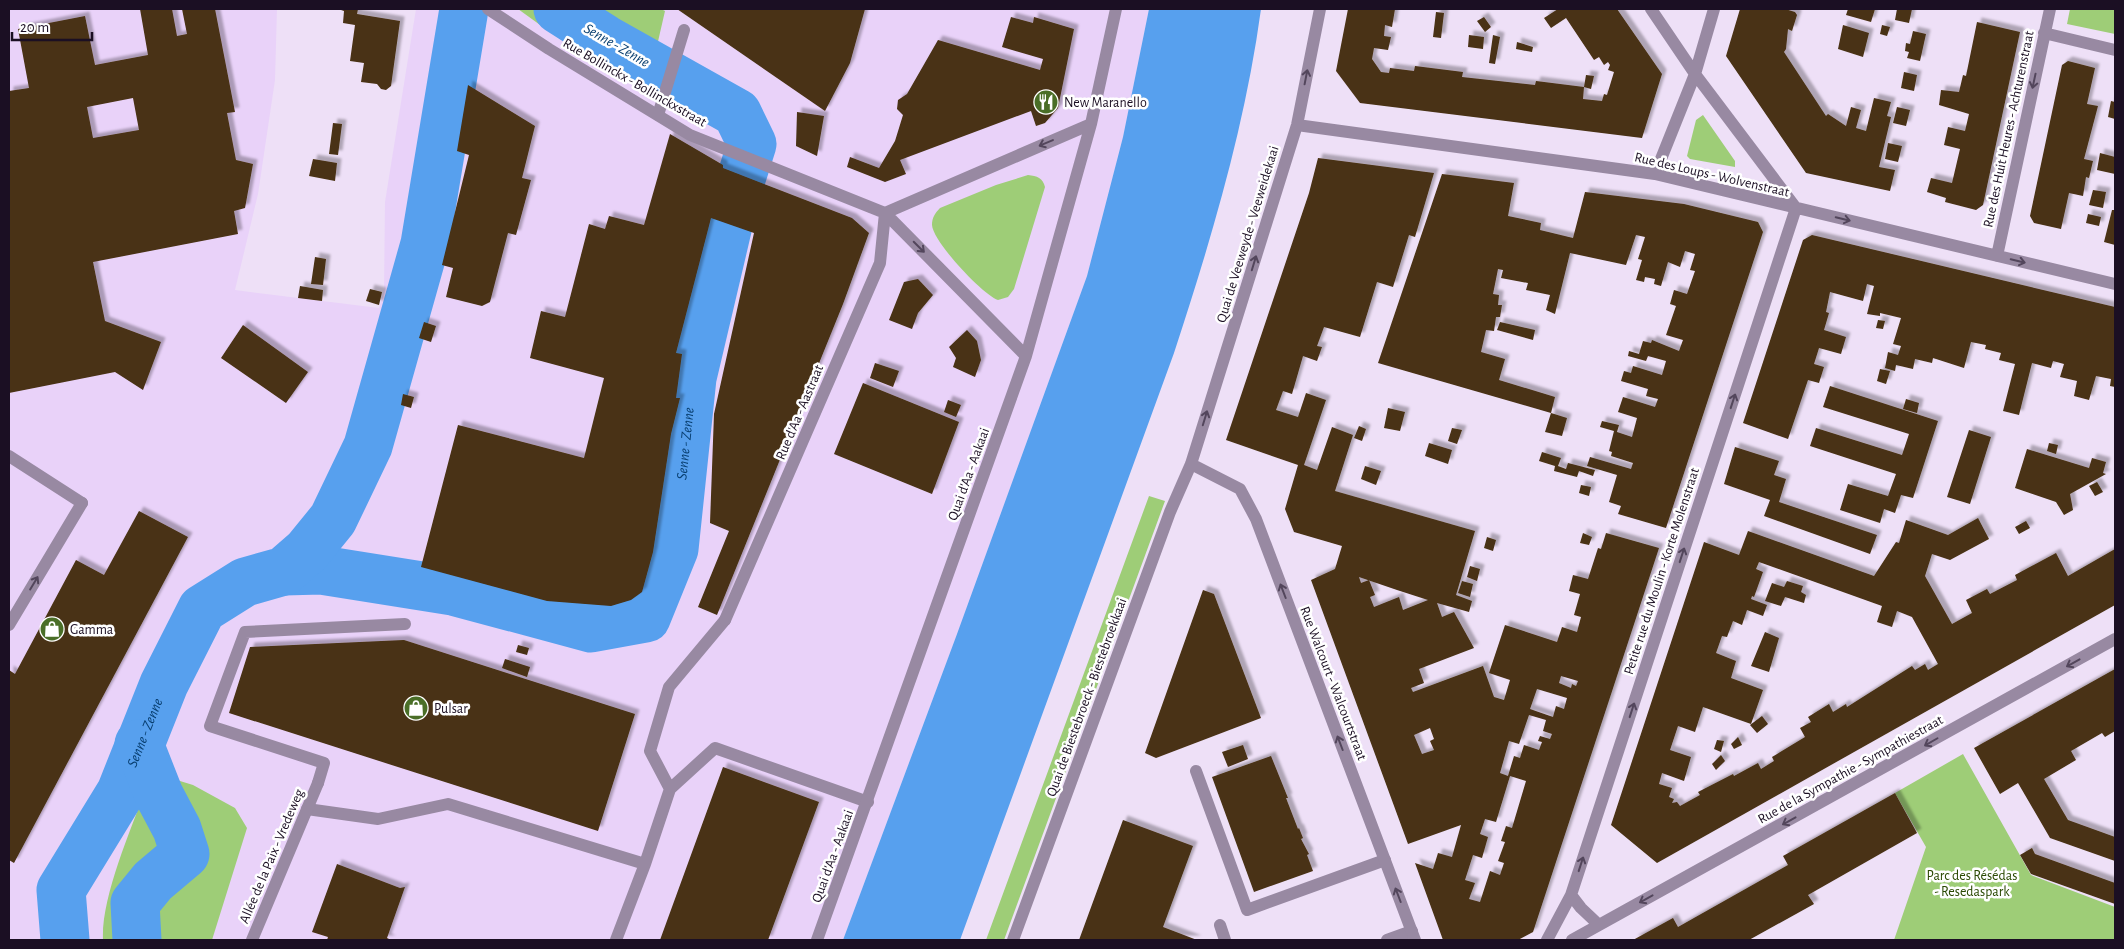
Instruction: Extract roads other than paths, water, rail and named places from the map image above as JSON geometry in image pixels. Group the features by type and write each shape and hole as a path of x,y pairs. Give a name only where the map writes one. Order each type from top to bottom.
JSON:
{"street":[{"name":"Rue Bollinckx - Bollinckxstraat","path":"488,9 549,49 690,135 885,212 1026,356"},
{"name":"Quai d'Aa - Aakaai","path":"817,940 868,802 1026,356 1091,124 1116,9"},
{"name":"Quai de Veeweyde - Veeweidekaai","path":"1191,464 1297,125 1320,9"},
{"path":"1651,9 1695,74 1796,208"},
{"path":"1655,174 1695,74 1714,9"},
{"name":"Rue des Huit Heures - Achturenstraat","path":"1996,256 2050,9"},
{"path":"658,115 684,30"},
{"path":"2044,33 2115,50"},
{"path":"885,212 1091,124"},
{"name":"Rue des Loups - Wolvenstraat","path":"1297,125 1655,174 2115,284"},
{"name":"Petite rue du Moulin - Korte Molenstraat","path":"1547,940 1571,895 1796,208"},
{"name":"Rue d'Aa - Aastraat","path":"670,789 650,751 669,687 725,620 880,263 885,212"},
{"path":"9,456 82,503 9,625"},
{"name":"Rue Walcourt - Walcourtstraat","path":"1191,464 1240,488 1256,519 1413,936"},
{"name":"Quai de Biestebroeck - Biestebroekkaai","path":"1013,940 1170,512 1191,464"},
{"name":"Allée de la Paix - Vredeweg","path":"252,940 318,783 324,763 210,726 245,632 405,624"},
{"name":"Rue de la Sympathie - Sympathiestraat","path":"1572,940 2115,639"},
{"path":"616,940 645,864 670,789 715,748 868,802"},
{"path":"1196,772 1247,910 1385,860"},
{"path":"307,809 378,819 448,804 645,864"},
{"path":"1571,895 1581,908 1600,925"},
{"path":"1220,925 1225,940"},
{"path":"1387,940 1413,936"}],"water":[{"path":"1149,9 1261,9 1246,97 1236,140 1214,226 1174,353 960,940 843,940 1087,276 1123,137"}],"waterway":[{"name":"Senne - Zenne","path":"65,940 61,890 121,792 164,684 202,609 245,582 284,571 307,551 333,519 368,446 425,244 464,9"},
{"name":"Senne - Zenne","path":"284,571 321,570 453,591 591,628 646,618 674,549 692,378 733,204 752,144 737,113 605,39 558,9"},
{"path":"137,940 135,903 153,881 185,854 177,829 159,795 139,744"}],"place":[{"name":"New Maranello","path":"1046,102"},
{"name":"Gamma","path":"52,629"},
{"name":"Pulsar","path":"416,708"}],"park label":[{"name":"Parc des Résédas - Resedaspark","path":"1972,884"}]}
